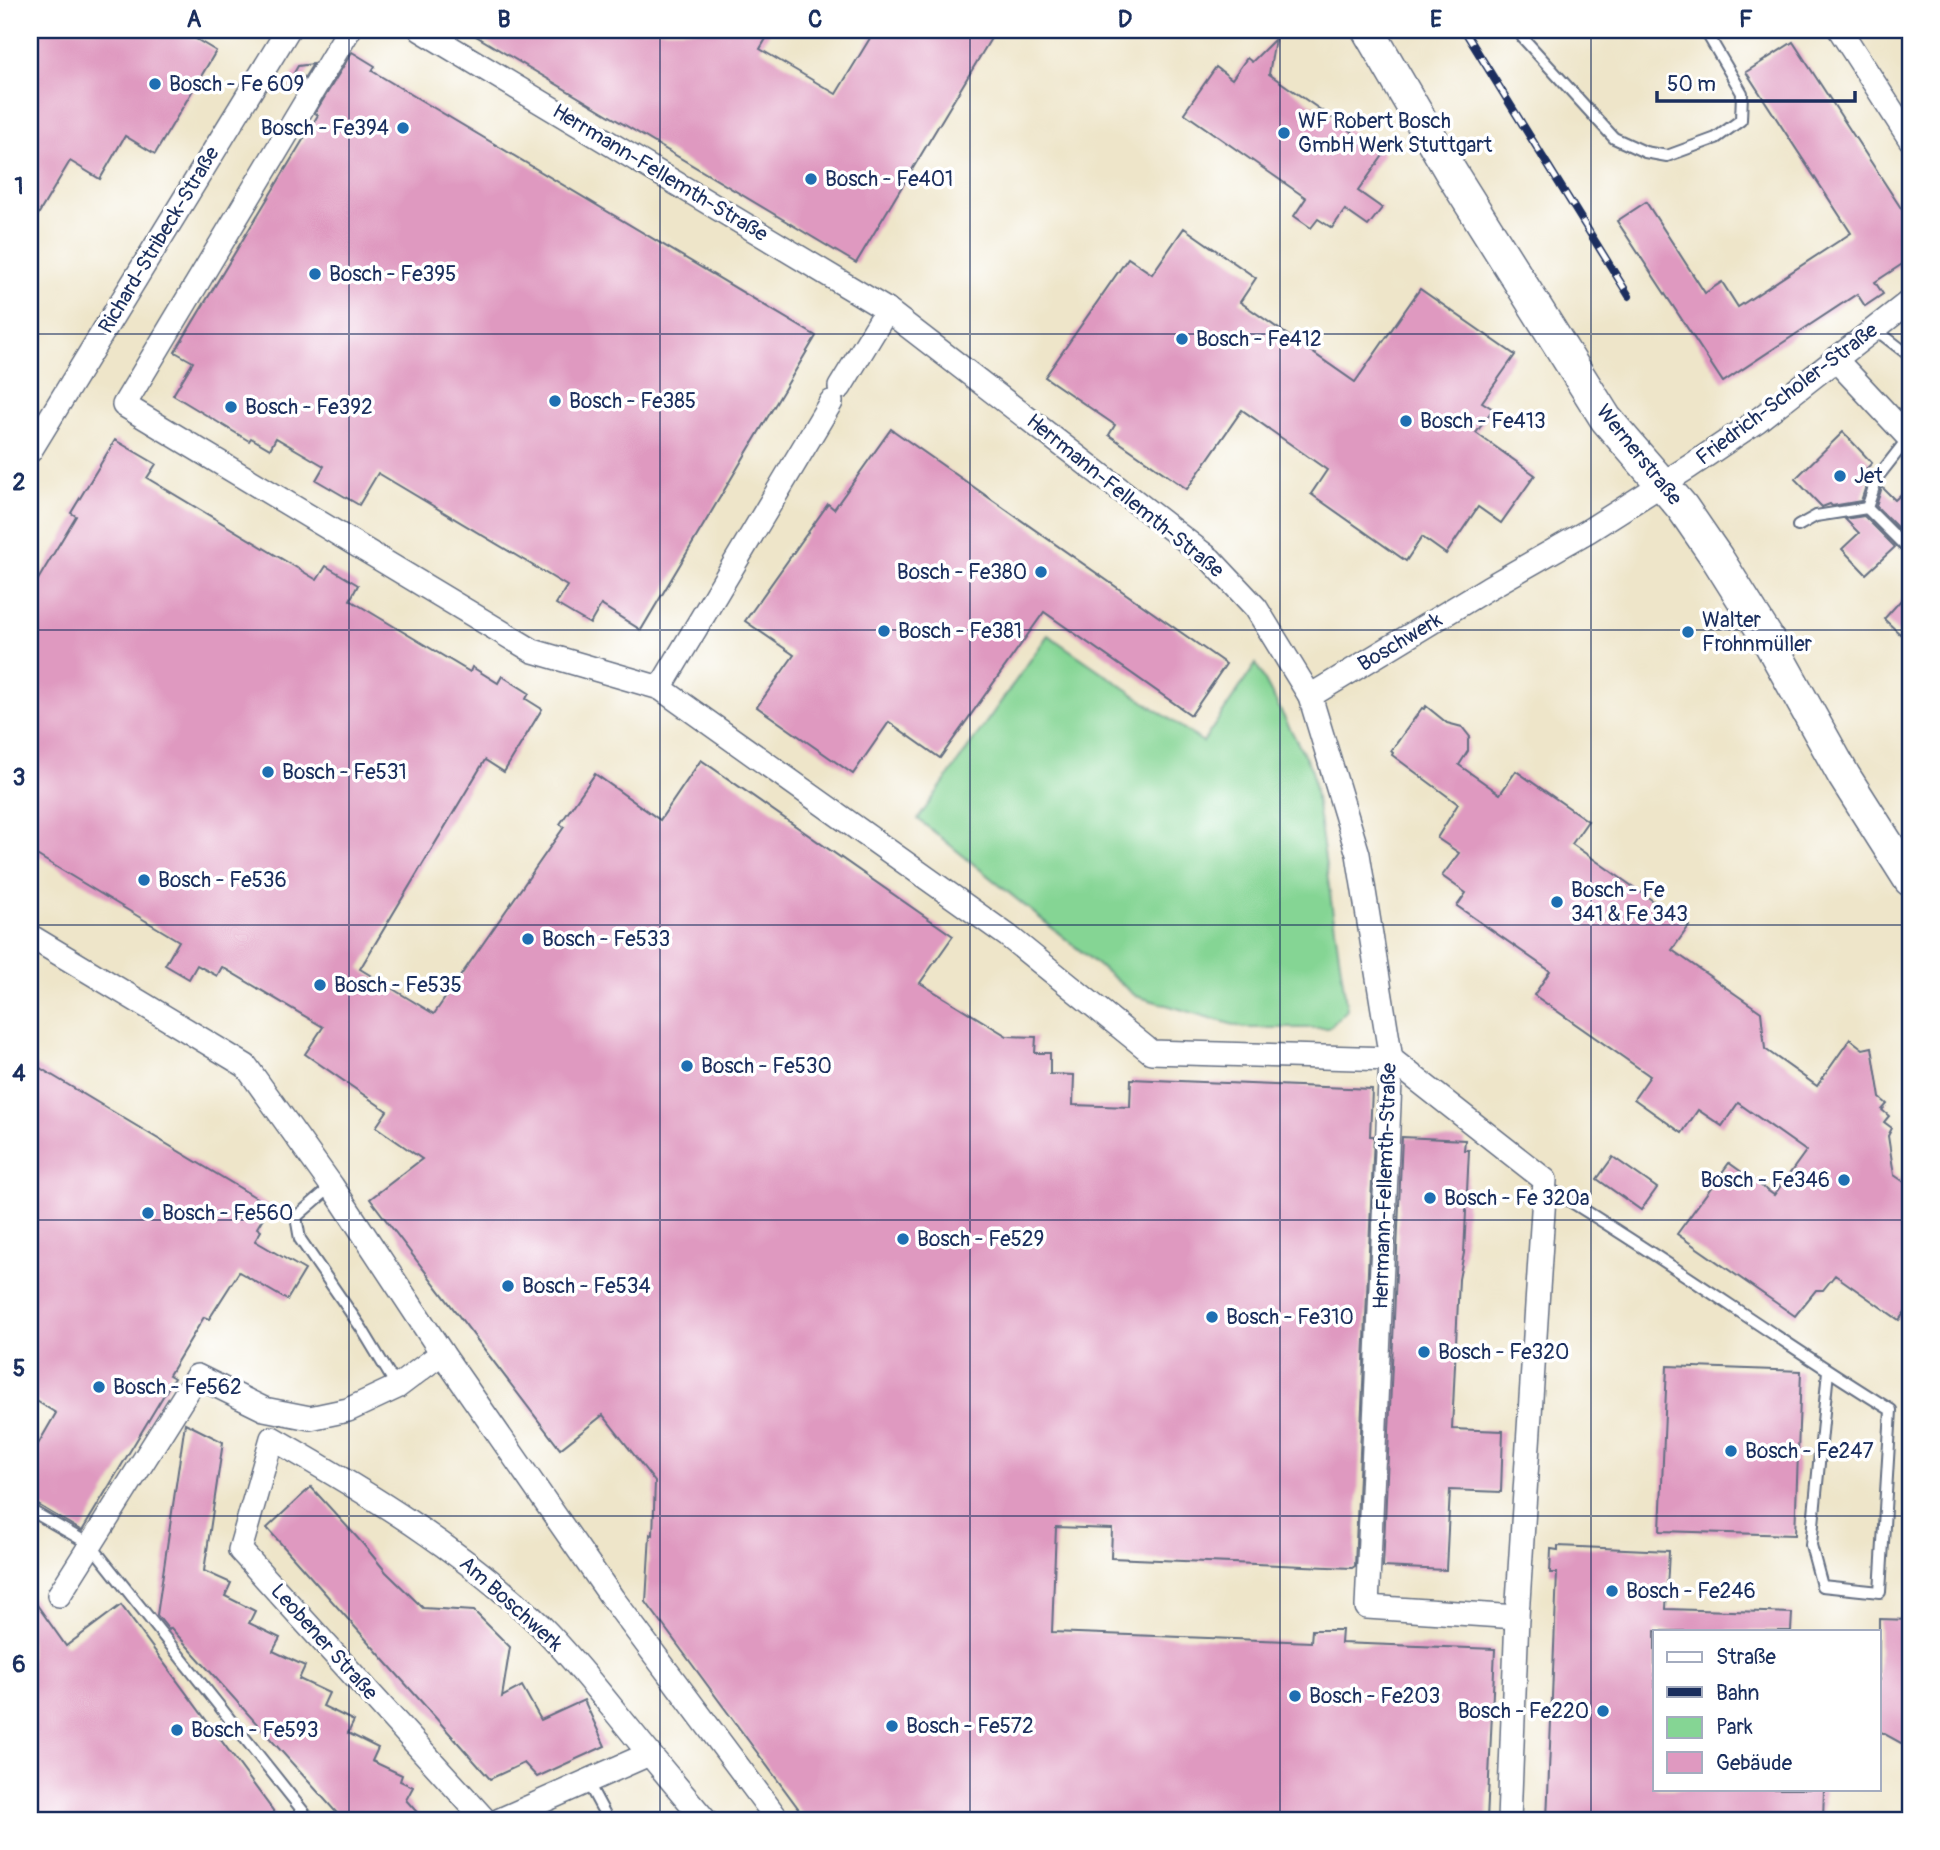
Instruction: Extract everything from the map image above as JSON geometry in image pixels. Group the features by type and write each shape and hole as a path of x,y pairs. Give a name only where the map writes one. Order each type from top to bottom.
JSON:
{"main road":[{"name":"Wernerstraße","path":"1368,30 1452,174 1606,419 1702,535 1759,625 1844,776 1910,880"}],"street":[{"name":"Richard-Stribeck-Straße","path":"30,451 288,30"},
{"path":"349,30 124,405 533,651 660,688 1008,936 1151,1052 1391,1059 1543,1178 1545,1186 1517,1617 1509,1820"},
{"name":"Herrmann-Fellemth-Straße","path":"421,30 887,310 1210,559 1256,608 1310,696 1358,854 1391,1059 1367,1607 1517,1617"},
{"path":"1840,30 1910,139"},
{"name":"Friedrich-Scholer-Straße","path":"1488,588 1588,531 1758,421 1910,301"},
{"path":"660,688 887,310"},
{"path":"1835,359 1910,438"},
{"name":"Boschwerk","path":"1310,696 1488,588"},
{"path":"30,936 246,1066 332,1186 442,1353 612,1599 778,1820"},
{"path":"59,1595 197,1376 264,1409 310,1418 348,1410 397,1387 442,1353"},
{"name":"Am Boschwerk","path":"272,1438 354,1485 429,1533 500,1588 568,1655 705,1820"},
{"name":"Leobener Straße","path":"272,1438 240,1550 485,1820"},
{"path":"500,1820 649,1754"}],"lane":[{"path":"1519,30 1523,38 1614,138 1645,152 1667,156 1716,138 1741,120 1742,93 1705,30"},
{"path":"1875,329 1910,356"},
{"path":"1867,508 1877,478 1910,438"},
{"path":"1798,526 1816,516 1867,508"},
{"path":"1867,508 1904,545 1910,543"},
{"path":"332,1186 296,1217 300,1239 362,1329 397,1387"},
{"path":"1545,1186 1657,1256 1891,1410 1880,1592 1822,1586 1811,1545 1828,1371"},
{"path":"30,1510 91,1545 310,1820"},
{"path":"587,1781 608,1820"}],"green space":[{"path":"1048,635 1203,742 1256,664 1312,770 1347,1010 1329,1028 1244,1028 1136,996 918,819"}],"building":[{"path":"30,30 181,30 216,51 155,154 125,136 100,179 70,161 30,228"},
{"name":"Bosch - Fe401","path":"466,30 771,30 760,49 836,94 875,30 996,30 856,263"},
{"name":"WF Robert Bosch GmbH Werk Stuttgart","path":"1275,39 1269,74 1384,154 1358,191 1382,208 1368,226 1345,210 1332,228 1318,219 1311,228 1294,216 1306,198 1184,113 1216,67 1232,79 1247,58 1252,62"},
{"path":"1793,42 1910,222 1910,259 1875,282 1883,294 1865,306 1857,294 1723,382 1617,221 1646,202 1705,293 1722,282 1738,307 1851,233 1746,72"},
{"name":"Bosch - Fe385","path":"352,52 375,66 372,71 816,336 641,630 601,605 590,624 556,604 567,586 378,473 359,505 316,480 324,466 276,438 270,449 251,438 249,441 173,395 193,362 175,352 318,115 315,113"},
{"path":"313,64 296,91 287,85 298,66"},
{"path":"1184,228 1256,278 1240,302 1355,382 1420,289 1515,355 1482,402 1493,409 1476,433 1535,475 1501,523 1478,507 1446,554 1422,537 1406,561 1311,494 1327,470 1242,410 1187,489 1109,435 1115,425 1045,377 1128,258 1152,274"},
{"path":"891,429 1226,664 1191,715 1044,612 940,758 889,722 853,774 757,707 794,655 745,621 828,504 834,509"},
{"path":"1843,432 1872,463 1866,469 1870,474 1861,501 1822,507 1795,479"},
{"path":"115,440 156,464 147,478 317,580 326,566 358,585 350,600 470,672 472,667 498,683 502,676 529,693 526,699 542,709 504,772 485,760 360,969 434,1014 564,827 560,824 595,774 660,820 701,760 953,936 920,983 1007,1036 1036,1037 1035,1053 1050,1053 1050,1074 1074,1075 1073,1105 1130,1107 1131,1079 1372,1089 1370,1136 1374,1136 1355,1566 1111,1558 1112,1529 1056,1527 1052,1632 1311,1642 1312,1630 1342,1630 1341,1643 1495,1649 1487,1820 807,1820 646,1602 655,1482 603,1415 560,1449 370,1199 422,1159 376,1127 387,1111 305,1054 323,1027 222,967 217,976 197,965 189,979 165,965 179,941 30,851 30,593 76,516 71,513"},
{"path":"1910,486 1910,532 1906,536 1876,506 1882,487 1895,500"},
{"path":"1864,516 1895,547 1866,574 1842,549 1859,533 1845,519"},
{"path":"1910,590 1910,623 1900,634 1884,619"},
{"path":"1426,706 1447,723 1462,727 1470,737 1468,751 1459,765 1500,794 1516,771 1588,821 1572,844 1689,926 1672,950 1761,1012 1765,1049 1817,1086 1850,1039 1863,1049 1872,1047 1880,1098 1887,1104 1882,1110 1889,1116 1884,1122 1892,1128 1888,1136 1894,1175 1910,1186 1910,1305 1899,1320 1835,1275 1823,1290 1816,1290 1795,1316 1677,1234 1729,1163 1774,1195 1806,1151 1738,1103 1722,1126 1698,1110 1682,1133 1634,1099 1650,1076 1534,995 1550,971 1457,906 1466,893 1442,876 1459,853 1437,838 1458,804 1392,755 1391,751"},
{"path":"30,1062 270,1206 257,1228 261,1231 255,1241 305,1270 287,1300 239,1272 209,1319 204,1317 169,1375 174,1378 82,1531 30,1500 30,1458 56,1413 30,1397"},
{"name":"Bosch - Fe320","path":"1402,1137 1465,1140 1464,1150 1469,1150 1464,1253 1459,1279 1452,1429 1503,1431 1501,1492 1450,1490 1446,1570 1383,1567"},
{"path":"1613,1157 1657,1188 1641,1210 1597,1179"},
{"name":"Bosch - Fe247","path":"1667,1366 1801,1371 1795,1535 1660,1531"},
{"path":"185,1423 223,1442 204,1571 231,1583 225,1596 255,1611 249,1623 280,1638 273,1651 305,1666 299,1679 329,1693 323,1706 354,1721 348,1733 378,1748 372,1761 402,1775 400,1781 413,1787 406,1800 424,1820 343,1820 157,1615"},
{"path":"311,1487 386,1572 423,1608 474,1611 510,1647 502,1697 522,1686 541,1720 584,1700 605,1746 537,1777 524,1763 490,1779 267,1528"},
{"name":"Bosch - Fe220","path":"1558,1546 1669,1551 1666,1609 1792,1613 1791,1630 1653,1630 1653,1790 1824,1790 1823,1820 1547,1820 1557,1573 1550,1573 1551,1549 1558,1550"},
{"path":"30,1595 66,1646 121,1605 280,1820 30,1820"},
{"path":"1879,1619 1910,1620 1910,1748 1881,1732"}],"railway":[{"path":"1464,30 1629,296"}],"place":[{"name":"Bosch - Fe 609","path":"155,84"},
{"name":"Bosch - Fe394","path":"403,128"},
{"name":"WF Robert Bosch GmbH Werk Stuttgart","path":"1284,133"},
{"name":"Bosch - Fe401","path":"811,179"},
{"name":"Bosch - Fe395","path":"315,274"},
{"name":"Bosch - Fe412","path":"1182,339"},
{"name":"Bosch - Fe385","path":"555,401"},
{"name":"Bosch - Fe392","path":"231,407"},
{"name":"Bosch - Fe413","path":"1406,421"},
{"name":"Jet","path":"1840,476"},
{"name":"Bosch - Fe380","path":"1041,572"},
{"name":"Bosch - Fe381","path":"884,631"},
{"name":"Walter Frohnmüller","path":"1688,632"},
{"name":"Bosch - Fe531","path":"268,772"},
{"name":"Bosch - Fe536","path":"144,880"},
{"name":"Bosch - Fe 341 & Fe 343","path":"1557,902"},
{"name":"Bosch - Fe533","path":"528,939"},
{"name":"Bosch - Fe535","path":"320,985"},
{"name":"Bosch - Fe530","path":"687,1066"},
{"name":"Bosch - Fe346","path":"1844,1180"},
{"name":"Bosch - Fe 320a","path":"1430,1198"},
{"name":"Bosch - Fe560","path":"148,1213"},
{"name":"Bosch - Fe529","path":"903,1239"},
{"name":"Bosch - Fe534","path":"508,1286"},
{"name":"Bosch - Fe310","path":"1212,1317"},
{"name":"Bosch - Fe320","path":"1424,1352"},
{"name":"Bosch - Fe562","path":"99,1387"},
{"name":"Bosch - Fe247","path":"1731,1451"},
{"name":"Bosch - Fe246","path":"1612,1591"},
{"name":"Bosch - Fe203","path":"1295,1696"},
{"name":"Bosch - Fe220","path":"1603,1711"},
{"name":"Bosch - Fe572","path":"892,1726"},
{"name":"Bosch - Fe593","path":"177,1730"}]}
